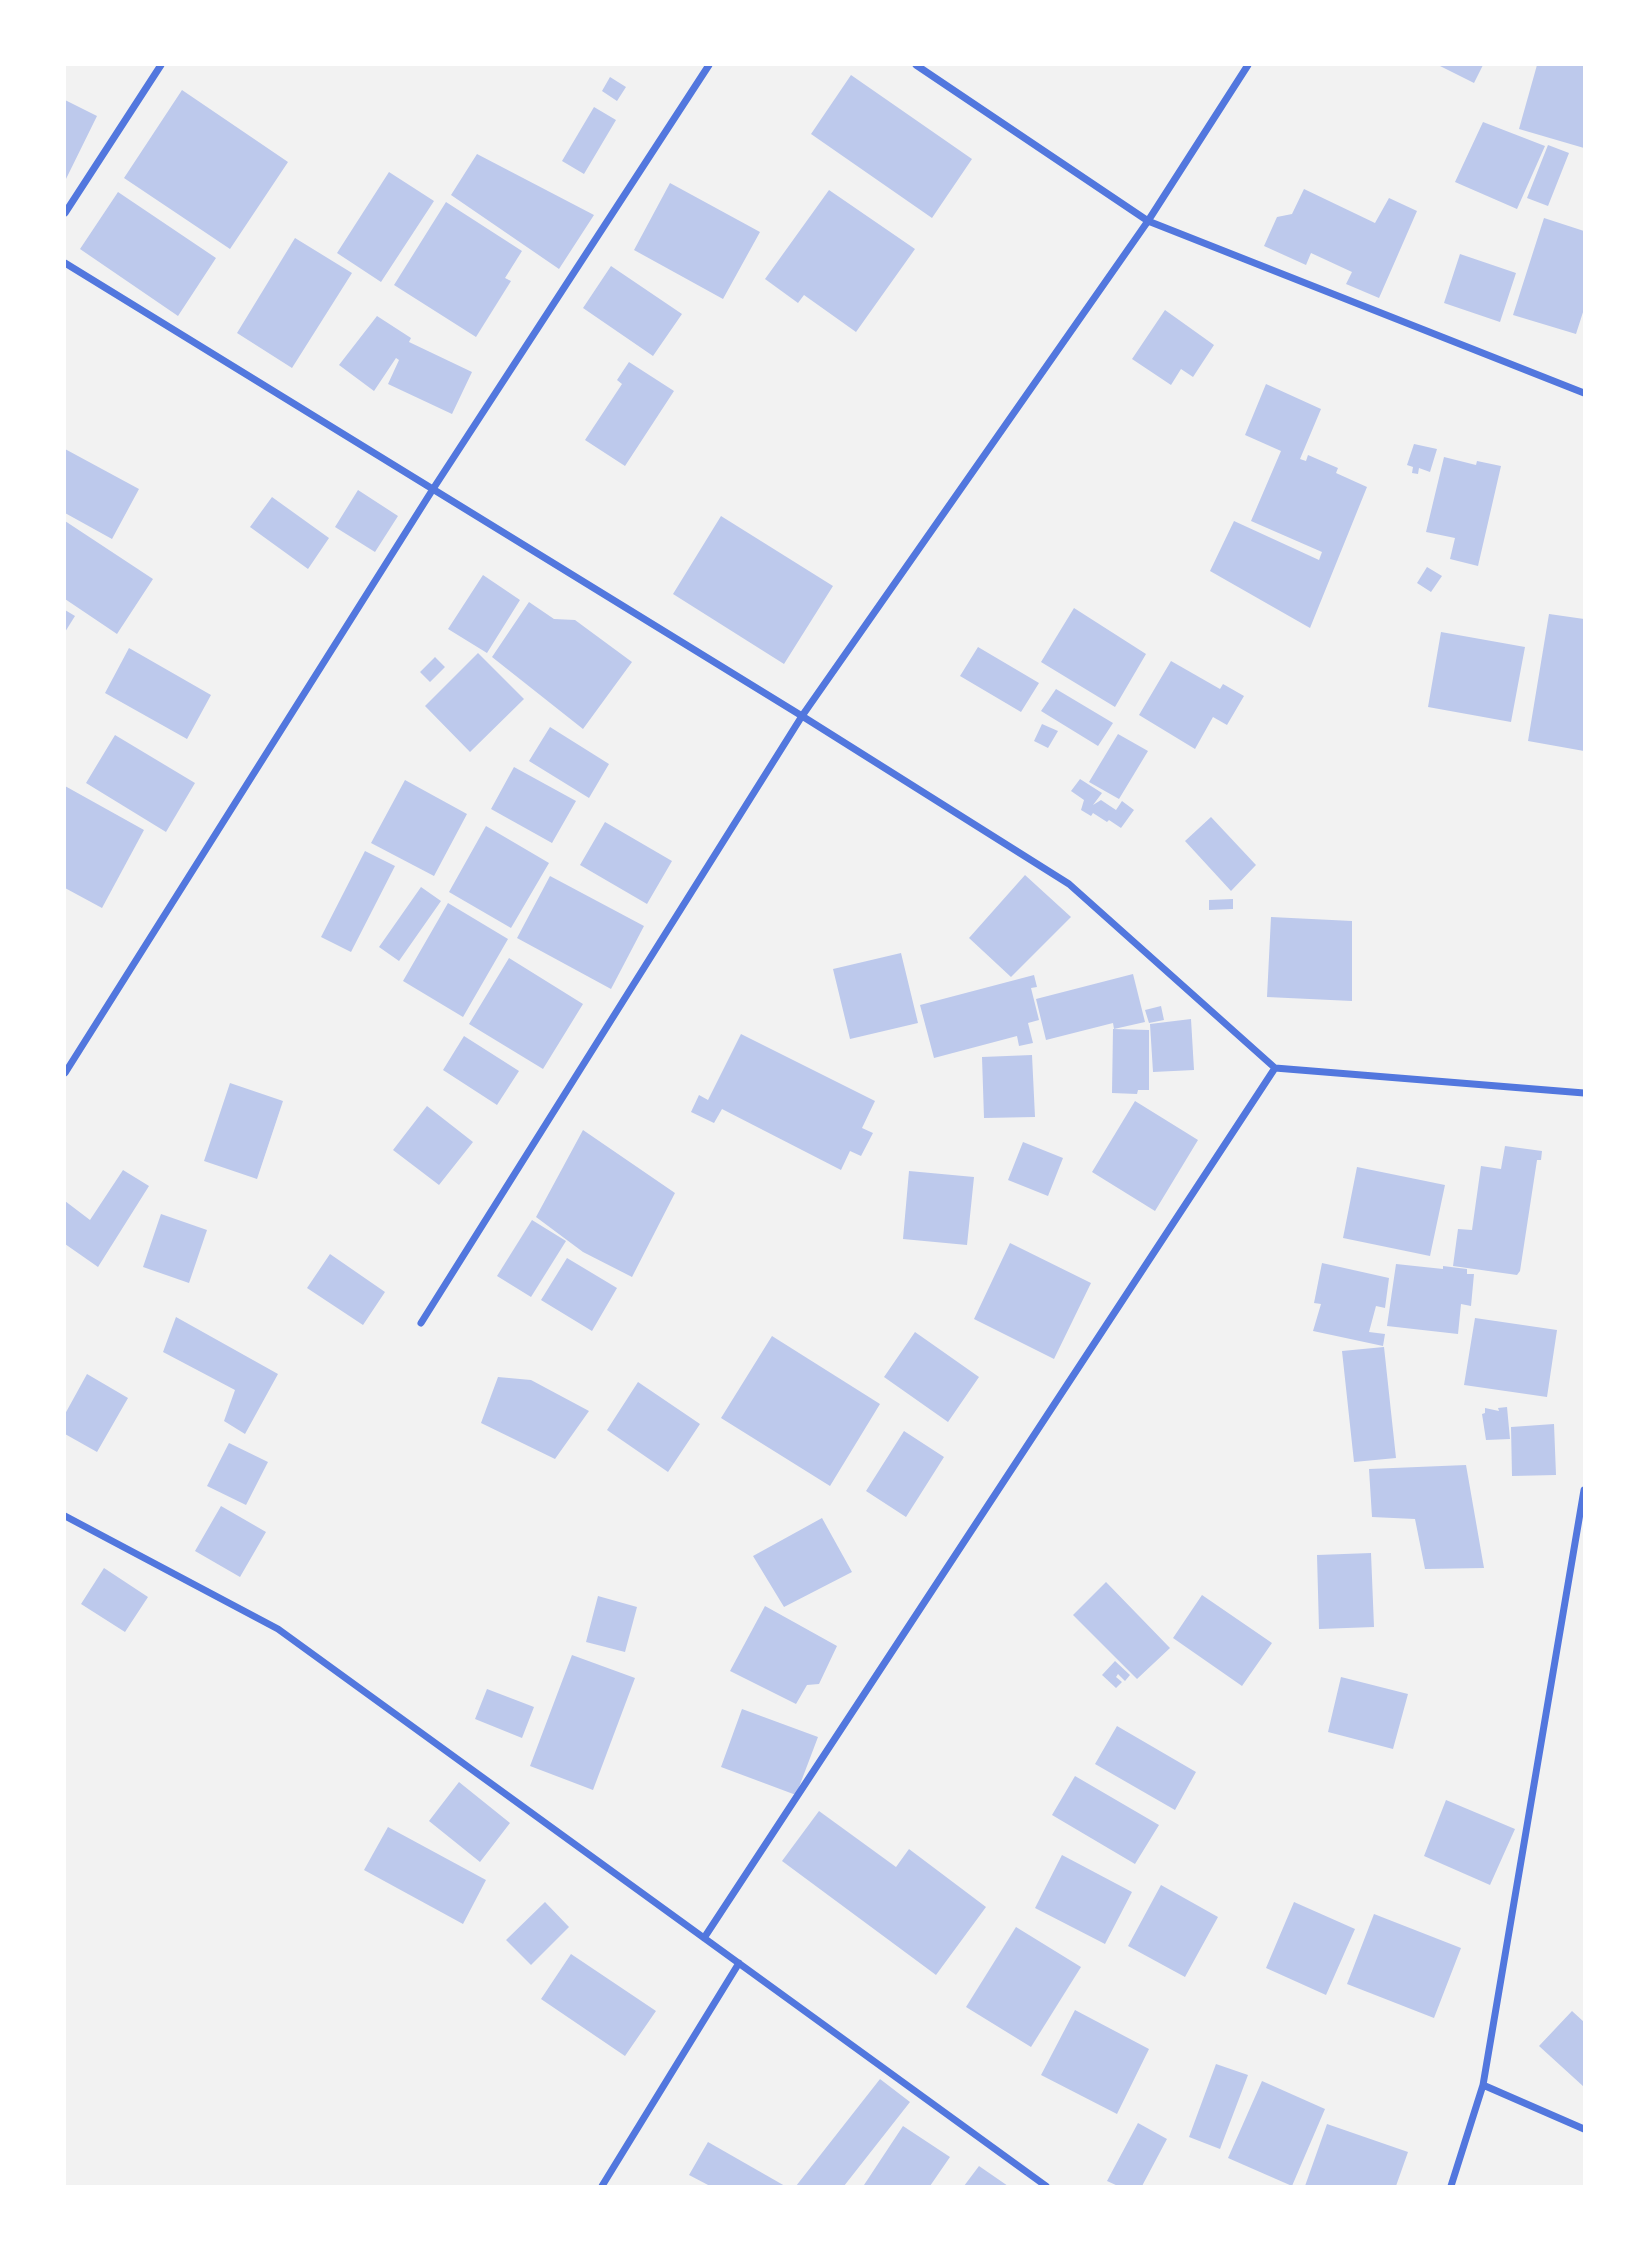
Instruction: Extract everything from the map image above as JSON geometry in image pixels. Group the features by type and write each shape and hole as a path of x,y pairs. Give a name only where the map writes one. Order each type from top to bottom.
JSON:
{"street":[{"path":"65,213 161,65"},
{"path":"65,1073 433,489 709,65"},
{"path":"916,65 1148,221 1584,393"},
{"path":"421,1323 802,716 1148,221 1248,65"},
{"path":"65,263 802,716 1069,884 1275,1068 1584,1093"},
{"path":"704,1938 1275,1068"},
{"path":"1451,2186 1483,2085 1584,1490"},
{"path":"65,1516 278,1629 1046,2186"},
{"path":"602,2186 738,1963"},
{"path":"1483,2085 1584,2129"}],"building":[{"path":"1438,65 1483,65 1474,83"},
{"path":"1537,65 1584,65 1584,148 1519,129"},
{"path":"851,75 972,159 932,218 811,134"},
{"path":"610,77 626,87 617,101 602,91"},
{"path":"182,90 288,162 230,249 124,178"},
{"path":"65,100 97,116 65,181"},
{"path":"594,107 616,120 584,174 562,161"},
{"path":"1483,122 1545,146 1517,209 1455,182"},
{"path":"1548,145 1569,153 1548,206 1527,198"},
{"path":"477,154 594,215 559,269 451,195"},
{"path":"389,172 434,201 381,282 337,253"},
{"path":"670,183 760,232 723,299 634,250"},
{"path":"1304,189 1375,223 1389,198 1417,211 1379,298 1346,284 1352,272 1311,253 1306,265 1264,246 1277,217 1292,214"},
{"path":"829,190 915,249 856,332 804,295 798,303 765,279"},
{"path":"118,192 216,258 178,316 80,249"},
{"path":"446,202 522,251 505,278 511,281 476,337 394,285"},
{"path":"1544,218 1584,231 1584,309 1576,334 1513,315"},
{"path":"295,238 352,273 292,368 237,333"},
{"path":"1460,254 1516,273 1500,322 1444,303"},
{"path":"611,266 682,314 653,356 583,308"},
{"path":"1165,310 1214,345 1193,377 1181,369 1171,385 1132,359"},
{"path":"377,316 411,338 409,342 472,372 452,414 388,384 399,360 396,358 374,391 339,365"},
{"path":"629,362 674,391 625,466 585,440 622,384 617,380"},
{"path":"1266,384 1321,409 1300,459 1306,461 1308,455 1338,468 1336,473 1367,487 1310,628 1210,571 1234,521 1319,560 1322,552 1251,521 1281,451 1245,435"},
{"path":"1414,444 1437,449 1430,472 1419,468 1418,474 1412,473 1413,467 1407,465"},
{"path":"65,449 139,489 112,539 65,513"},
{"path":"1444,457 1476,465 1477,461 1501,466 1478,566 1450,559 1455,538 1426,532"},
{"path":"358,490 398,516 375,552 335,527"},
{"path":"272,497 329,538 308,569 250,527"},
{"path":"721,516 833,586 784,664 673,594"},
{"path":"65,521 153,579 117,634 65,599"},
{"path":"1427,567 1442,576 1431,592 1417,583"},
{"path":"483,575 520,600 487,653 448,629"},
{"path":"529,602 554,619 575,620 632,662 583,729 492,657"},
{"path":"1074,608 1146,654 1115,707 1041,662"},
{"path":"65,610 75,616 65,632"},
{"path":"1549,614 1584,619 1584,751 1528,741"},
{"path":"1441,632 1525,647 1511,722 1428,707"},
{"path":"978,647 1039,683 1021,712 960,676"},
{"path":"129,648 211,695 187,739 105,693"},
{"path":"478,653 524,699 470,752 425,706"},
{"path":"435,657 445,667 430,682 420,672"},
{"path":"1171,661 1220,689 1223,684 1244,696 1227,725 1213,717 1195,749 1139,715"},
{"path":"1056,689 1113,723 1098,746 1041,711"},
{"path":"1042,724 1058,731 1048,748 1034,741"},
{"path":"550,727 609,764 589,798 529,761"},
{"path":"1118,734 1148,751 1119,799 1089,782"},
{"path":"115,735 195,783 166,832 86,783"},
{"path":"514,767 576,801 552,843 491,809"},
{"path":"1080,779 1102,793 1093,805 1101,800 1116,810 1122,801 1134,810 1121,828 1109,820 1107,822 1093,813 1091,816 1081,810 1084,800 1071,791"},
{"path":"405,780 467,814 434,876 371,843"},
{"path":"65,786 144,830 102,908 65,888"},
{"path":"1211,817 1256,865 1231,891 1185,841"},
{"path":"605,822 672,861 647,904 580,865"},
{"path":"486,826 549,863 511,928 449,892"},
{"path":"365,851 395,866 351,952 321,937"},
{"path":"1025,875 1071,917 1011,977 969,938"},
{"path":"550,876 644,926 611,989 517,938"},
{"path":"421,887 441,901 399,961 379,947"},
{"path":"1233,899 1233,909 1209,910 1209,900"},
{"path":"448,903 508,939 463,1017 403,981"},
{"path":"1271,917 1352,921 1352,1001 1267,997"},
{"path":"901,953 918,1023 850,1039 833,969"},
{"path":"509,958 583,1004 543,1069 469,1024"},
{"path":"1133,974 1145,1022 1114,1029 1113,1023 1046,1040 1036,999"},
{"path":"1034,975 1037,987 1031,988 1039,1020 1028,1023 1033,1043 1019,1046 1017,1036 934,1058 920,1005"},
{"path":"1161,1006 1164,1020 1149,1023 1145,1010"},
{"path":"1191,1019 1194,1070 1153,1072 1150,1024"},
{"path":"1113,1029 1149,1030 1149,1090 1138,1090 1137,1094 1112,1093"},
{"path":"741,1034 875,1101 862,1128 873,1133 861,1156 850,1151 841,1170 722,1109 714,1123 691,1112 699,1095 708,1100"},
{"path":"464,1036 519,1071 497,1105 443,1070"},
{"path":"1032,1055 1035,1117 984,1118 982,1057"},
{"path":"230,1083 283,1101 257,1179 204,1161"},
{"path":"1135,1101 1198,1140 1155,1211 1092,1172"},
{"path":"427,1106 473,1142 439,1185 393,1150"},
{"path":"583,1130 675,1193 632,1277 583,1252 536,1217"},
{"path":"1023,1142 1063,1158 1048,1196 1008,1180"},
{"path":"1505,1146 1542,1151 1541,1160 1537,1160 1520,1271 1517,1275 1453,1266 1458,1229 1472,1230 1481,1166 1501,1169"},
{"path":"1357,1167 1445,1185 1430,1256 1343,1238"},
{"path":"123,1170 149,1186 98,1267 65,1244 65,1201 90,1220"},
{"path":"909,1171 974,1177 967,1245 903,1239"},
{"path":"161,1214 207,1230 189,1283 143,1267"},
{"path":"532,1220 566,1241 531,1297 497,1276"},
{"path":"1010,1243 1091,1283 1054,1359 974,1319"},
{"path":"330,1254 385,1292 363,1325 307,1288"},
{"path":"567,1258 617,1288 592,1331 541,1300"},
{"path":"1322,1263 1389,1278 1385,1308 1376,1306 1369,1332 1385,1334 1383,1346 1313,1331 1321,1304 1314,1303"},
{"path":"1396,1264 1467,1269 1467,1274 1474,1274 1471,1306 1461,1304 1458,1334 1387,1326"},
{"path":"176,1317 278,1374 245,1434 224,1421 235,1390 163,1352"},
{"path":"1475,1318 1557,1330 1547,1397 1464,1385"},
{"path":"915,1332 979,1377 948,1422 884,1377"},
{"path":"772,1336 880,1404 830,1486 721,1418"},
{"path":"1384,1347 1396,1458 1354,1462 1342,1351"},
{"path":"87,1374 128,1398 97,1452 65,1434 65,1414"},
{"path":"498,1377 531,1380 589,1411 555,1459 481,1423"},
{"path":"638,1382 700,1424 668,1472 607,1430"},
{"path":"1507,1407 1510,1439 1486,1440 1482,1414 1485,1413 1485,1408 1499,1411 1498,1408"},
{"path":"1554,1424 1556,1475 1512,1476 1511,1427"},
{"path":"904,1431 944,1457 906,1517 866,1491"},
{"path":"229,1443 268,1462 246,1505 207,1486"},
{"path":"1466,1465 1484,1568 1425,1569 1415,1519 1372,1517 1369,1469"},
{"path":"221,1506 266,1532 240,1577 195,1551"},
{"path":"822,1518 852,1572 784,1607 753,1556"},
{"path":"1371,1553 1374,1627 1319,1629 1317,1555"},
{"path":"104,1568 148,1597 125,1632 81,1604"},
{"path":"1106,1582 1170,1648 1137,1679 1073,1615"},
{"path":"1202,1595 1272,1643 1242,1686 1173,1638"},
{"path":"598,1596 637,1607 625,1652 586,1642"},
{"path":"765,1606 837,1646 819,1684 807,1685 796,1704 730,1671"},
{"path":"572,1655 635,1678 593,1790 530,1766"},
{"path":"1115,1661 1130,1675 1125,1681 1118,1674 1116,1677 1122,1682 1116,1688 1102,1675"},
{"path":"1341,1677 1408,1694 1393,1749 1328,1732"},
{"path":"487,1689 534,1707 522,1738 475,1719"},
{"path":"742,1709 818,1737 796,1795 721,1767"},
{"path":"1117,1726 1196,1772 1175,1810 1095,1764"},
{"path":"1075,1776 1159,1825 1135,1864 1052,1815"},
{"path":"459,1782 510,1823 480,1862 429,1821"},
{"path":"1446,1800 1515,1829 1490,1885 1424,1856"},
{"path":"819,1811 896,1867 909,1849 986,1907 936,1975 782,1861"},
{"path":"388,1827 486,1880 463,1924 364,1870"},
{"path":"1062,1855 1132,1892 1105,1944 1035,1908"},
{"path":"1161,1885 1218,1917 1185,1977 1128,1946"},
{"path":"545,1902 569,1927 531,1965 506,1940"},
{"path":"1294,1902 1355,1929 1326,1995 1266,1968"},
{"path":"1374,1914 1461,1948 1434,2018 1347,1984"},
{"path":"1016,1927 1081,1967 1031,2047 966,2007"},
{"path":"571,1954 656,2011 625,2056 541,1999"},
{"path":"1075,2010 1149,2049 1117,2114 1041,2075"},
{"path":"1572,2011 1584,2022 1584,2087 1539,2046"},
{"path":"1216,2064 1248,2075 1220,2149 1189,2137"},
{"path":"880,2079 910,2102 844,2186 796,2186"},
{"path":"1262,2081 1325,2109 1292,2186 1228,2158"},
{"path":"1138,2123 1167,2139 1142,2186 1118,2186 1107,2181"},
{"path":"1327,2124 1408,2152 1396,2186 1305,2186"},
{"path":"903,2126 950,2157 930,2186 864,2185"},
{"path":"708,2142 785,2186 710,2186 689,2175"},
{"path":"979,2166 1008,2186 964,2186"}]}
